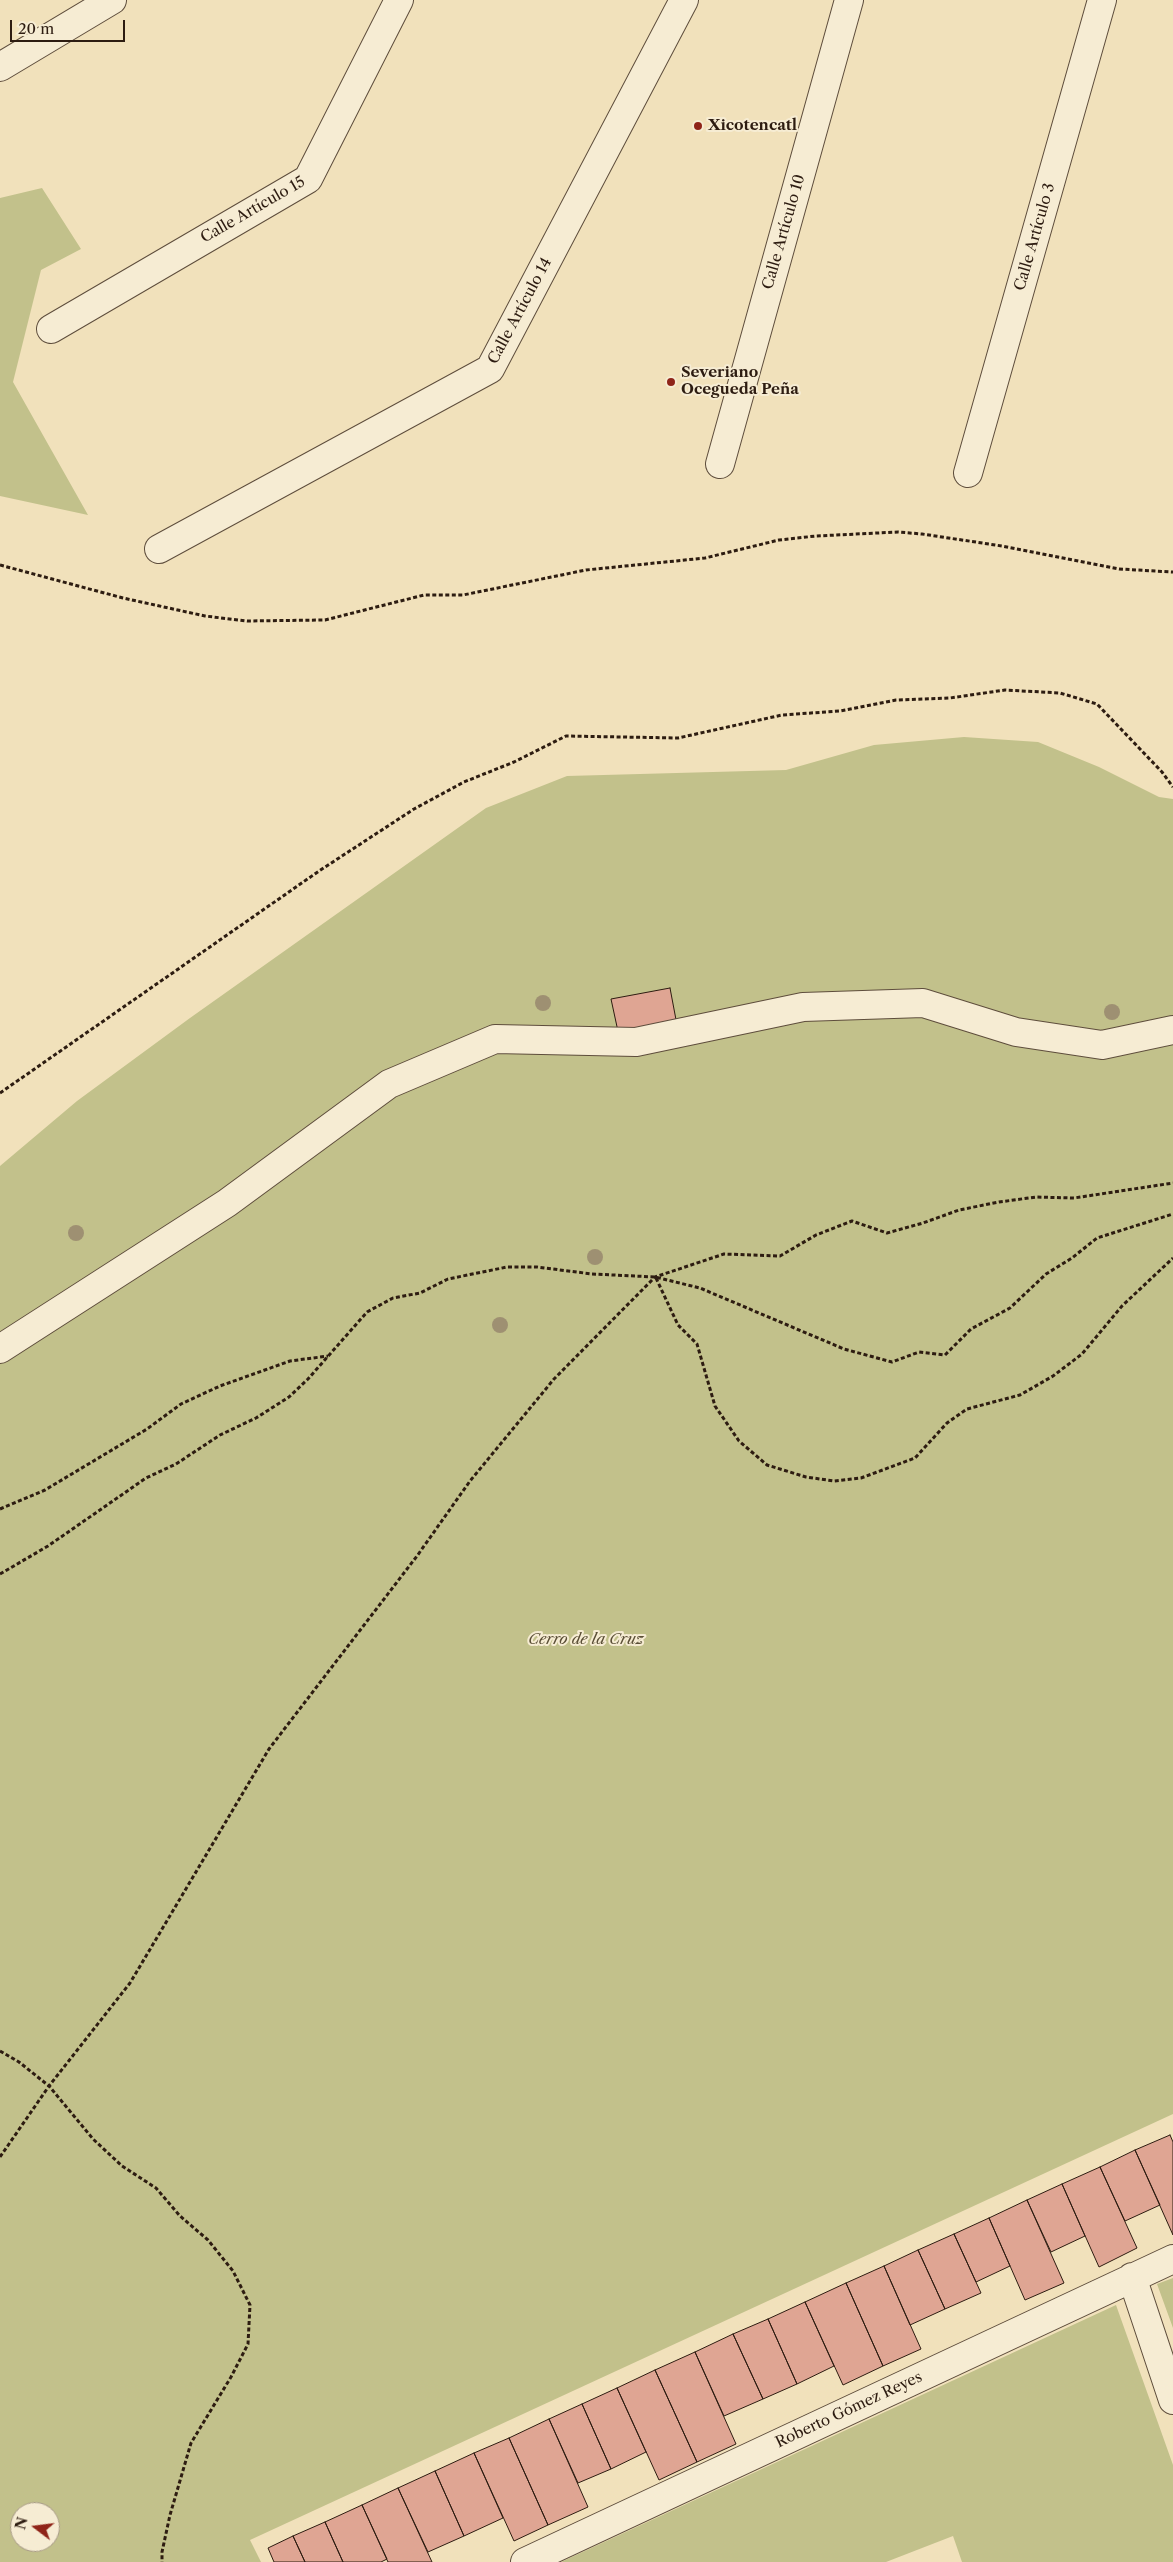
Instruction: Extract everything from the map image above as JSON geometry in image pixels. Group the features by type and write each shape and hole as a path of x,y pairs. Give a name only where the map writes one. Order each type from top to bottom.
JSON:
{"street":[{"path":"0,68 112,0"},
{"name":"Calle Artículo 15","path":"51,329 308,178 399,0"},
{"name":"Calle Artículo 14","path":"159,549 490,369 684,0"},
{"name":"Calle Artículo 10","path":"720,464 849,0"},
{"name":"Calle Artículo 3","path":"968,473 1102,0"},
{"path":"0,1349 227,1203 389,1084 495,1039 636,1042 803,1007 923,1003 1016,1032 1102,1046 1173,1030"},
{"name":"Roberto Gómez Reyes","path":"525,2562 1173,2259"},
{"path":"1132,2277 1173,2400"}],"path":[{"path":"0,565 124,598 204,616 247,621 325,620 424,595 463,595 586,570 704,558 750,546 816,536 898,532 922,534 1010,547 1119,569 1173,572"},
{"path":"0,1093 319,871 414,809 464,782 514,762 566,736 678,738 782,715 840,711 896,700 950,698 1005,690 1060,693 1097,704 1162,772 1173,787"},
{"path":"0,2157 49,2086 130,1983 269,1749 416,1556 470,1481 554,1379 655,1277 724,1254 780,1256 816,1235 852,1222 887,1233 959,1210 999,1202 1036,1197 1074,1198 1173,1182"},
{"path":"0,1574 48,1546 140,1482 176,1464 220,1435 256,1418 288,1397 367,1312 393,1298 420,1293 448,1279 507,1267 538,1267 592,1274 655,1277 700,1288 844,1350 892,1362 919,1352 945,1355 971,1329 1010,1308 1046,1274 1072,1258 1097,1238 1173,1214"},
{"path":"655,1277 678,1325 697,1344 714,1406 739,1441 767,1464 806,1477 834,1481 861,1478 915,1458 947,1423 967,1409 1020,1395 1053,1376 1082,1354 1122,1306 1173,1258"},
{"path":"0,1509 45,1490 147,1429 181,1404 220,1386 290,1362 328,1356"},
{"path":"0,2051 19,2062 49,2086 93,2139 122,2166 156,2188 180,2216 208,2240 233,2271 250,2305 248,2344 231,2377 191,2443 170,2515 162,2552 162,2562"}],"green space":[{"path":"42,188 81,249 41,270 13,382 88,515 0,496 0,198"},
{"name":"Cerro de la Cruz","path":"964,737 1038,742 1099,767 1159,797 1173,799 1173,2114 250,2540 261,2562 0,2562 0,1166 77,1101 190,1018 486,808 567,776 786,770 874,745"},
{"path":"1173,2278 1173,2328 1157,2284"},
{"path":"1116,2305 1173,2465 1173,2562 962,2562 953,2536 886,2562 561,2562"}],"building":[{"path":"670,988 677,1025 619,1036 611,999"},
{"path":"1170,2135 1173,2142 1173,2235 1135,2150"},
{"path":"1135,2150 1160,2205 1125,2221 1100,2167"},
{"path":"1100,2167 1137,2248 1099,2267 1062,2184"},
{"path":"1062,2184 1085,2236 1051,2252 1027,2200"},
{"path":"1027,2200 1064,2283 1025,2300 989,2218"},
{"path":"989,2218 1010,2266 976,2282 954,2234"},
{"path":"954,2234 981,2293 945,2309 918,2250"},
{"path":"918,2250 945,2309 910,2325 884,2266"},
{"path":"884,2266 921,2349 883,2366 846,2283"},
{"path":"846,2283 883,2366 843,2385 805,2302"},
{"path":"805,2302 834,2366 797,2384 768,2319"},
{"path":"768,2319 797,2384 763,2399 733,2334"},
{"path":"733,2334 763,2399 724,2416 695,2352"},
{"path":"695,2352 736,2444 697,2462 655,2370"},
{"path":"655,2370 697,2462 659,2480 617,2388"},
{"path":"617,2388 646,2452 611,2469 582,2404"},
{"path":"582,2404 611,2469 578,2483 549,2419"},
{"path":"549,2419 588,2507 548,2525 509,2438"},
{"path":"509,2438 548,2525 514,2541 474,2453"},
{"path":"474,2453 503,2518 464,2536 435,2471"},
{"path":"435,2471 464,2536 428,2552 398,2488"},
{"path":"398,2488 432,2562 388,2562 362,2505"},
{"path":"362,2505 387,2559 381,2562 343,2562 325,2522"},
{"path":"325,2522 343,2562 305,2562 293,2536"},
{"path":"293,2536 305,2562 274,2562 268,2548"}],"place":[{"name":"Xicotencatl","path":"698,126"},
{"name":"Severiano Ocegueda Peña","path":"671,382"}]}
